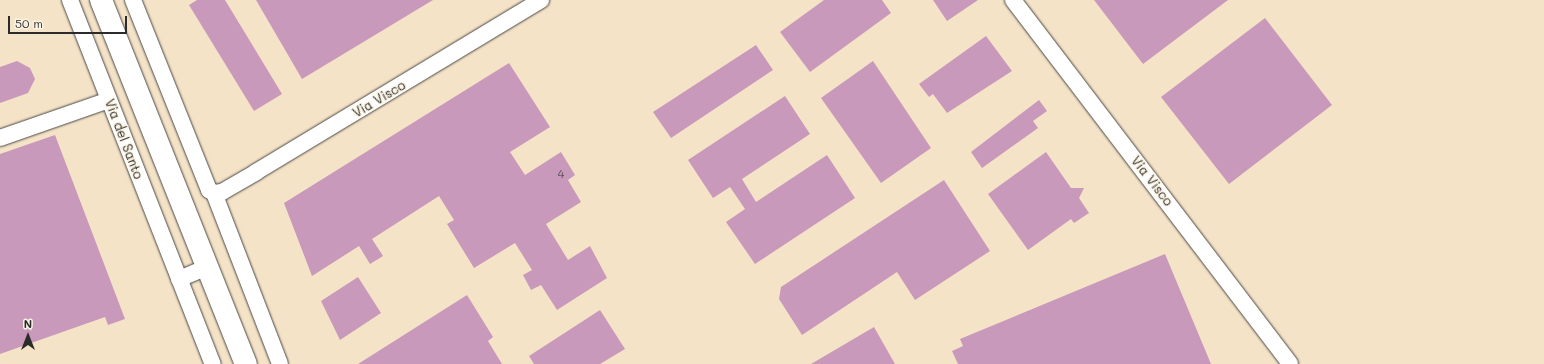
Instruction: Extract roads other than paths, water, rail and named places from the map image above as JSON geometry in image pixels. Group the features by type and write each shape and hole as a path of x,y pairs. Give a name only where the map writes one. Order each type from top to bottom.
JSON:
{"street":[{"name":"Via del Santo","path":"70,0 213,364"},
{"path":"101,0 246,364"},
{"path":"133,0 209,190 214,193 280,364"},
{"name":"Via Visco","path":"214,193 222,192 256,172 541,0"},
{"name":"Via Visco","path":"1013,0 1290,364"},
{"path":"0,138 109,100"},
{"path":"179,279 207,267"}]}
